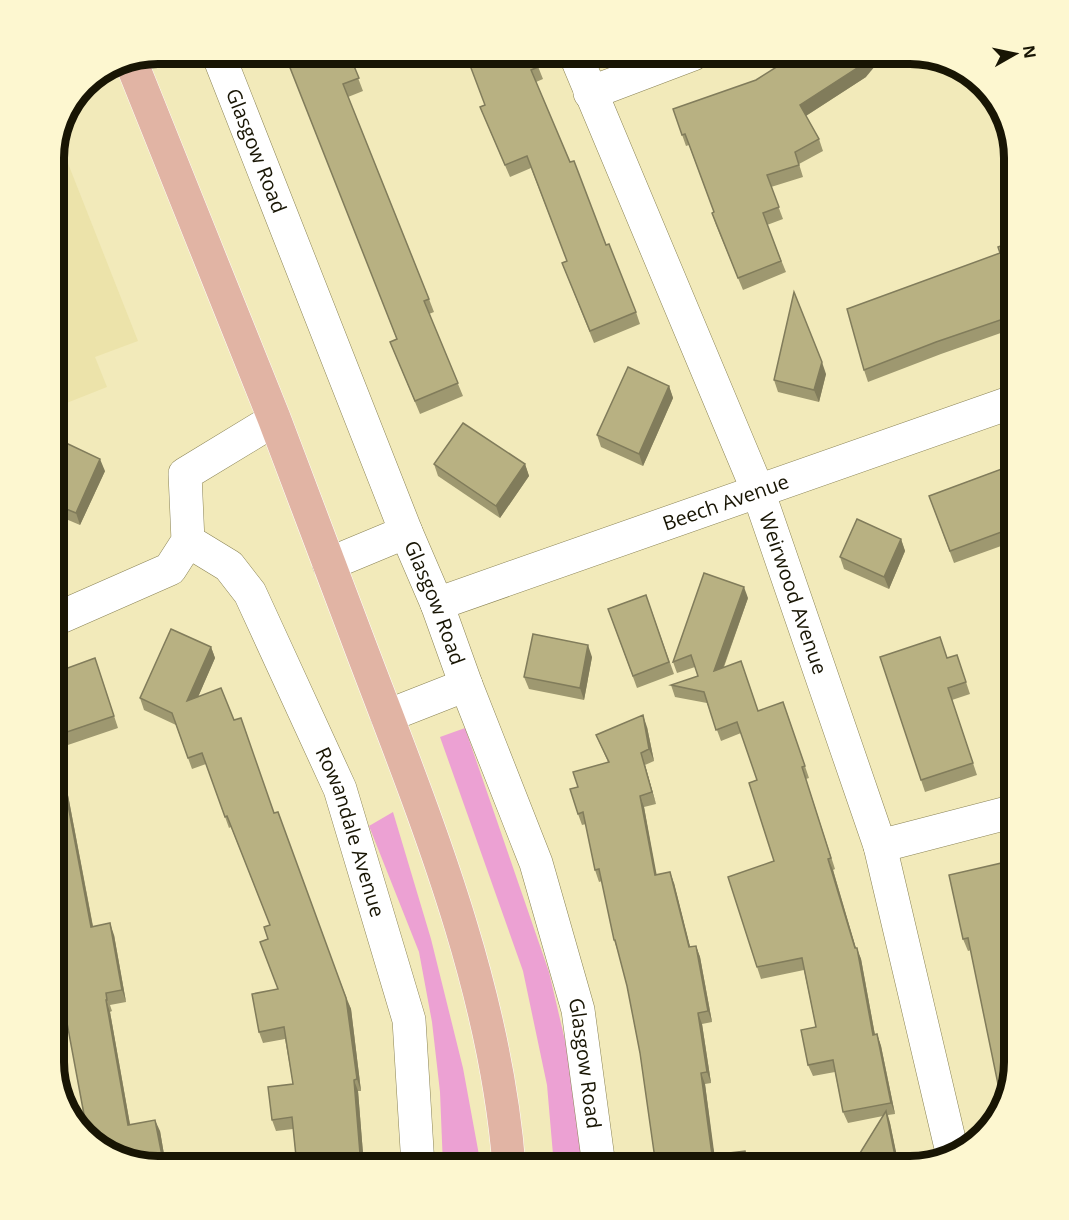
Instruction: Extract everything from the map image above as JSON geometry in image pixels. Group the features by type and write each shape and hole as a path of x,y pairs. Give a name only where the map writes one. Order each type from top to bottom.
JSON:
{"main road":[{"path":"134,68 274,420 436,850 470,958 488,1025 508,1156"}],"street":[{"name":"Glasgow Road","path":"222,64 406,532 437,604 466,685 536,863 579,1010 598,1156"},
{"name":"Weirwood Avenue","path":"579,65 758,490 880,846 950,1147"},
{"path":"590,93 665,65"},
{"name":"Beech Avenue","path":"437,604 1004,405"},
{"path":"64,615 170,569 188,541 185,474 274,420"},
{"path":"329,564 406,532"},
{"name":"Rowandale Avenue","path":"188,541 229,566 250,593 340,789 410,1020 417,1156"},
{"path":"387,716 466,685"},
{"path":"880,846 1004,814"}],"shaded area":[{"path":"65,156 138,341 95,357 107,387 65,404"},
{"path":"465,728 549,972 581,1109 583,1156 553,1156 547,1085 523,971 440,737"},
{"path":"393,812 431,939 463,1068 479,1156 443,1156 440,1092 432,1022 419,952 369,826"}],"building":[{"path":"289,64 353,64 359,78 343,84 429,299 424,301 458,383 415,401 390,342 397,339"},
{"path":"470,64 537,64 538,67 531,70 570,162 574,161 606,245 609,244 636,312 590,331 562,263 567,261 527,156 505,165 480,107 485,105"},
{"path":"780,65 862,65 800,105 819,139 795,152 799,165 767,175 779,207 763,213 781,261 738,278 712,213 714,212 685,134 682,135 673,109 756,80"},
{"path":"1004,245 1004,319 864,370 847,309 1000,253 998,247"},
{"path":"794,292 822,362 814,390 774,380"},
{"path":"628,367 669,386 639,454 597,435"},
{"path":"463,423 525,464 496,506 434,464"},
{"path":"66,443 100,459 76,513 65,508"},
{"path":"1004,468 1004,531 950,551 929,496"},
{"path":"857,519 901,539 884,577 840,557"},
{"path":"704,573 744,587 714,671 741,661 758,711 783,702 805,766 802,767 831,858 828,859 855,948 857,948 873,1035 877,1034 891,1103 843,1112 833,1060 808,1065 801,1030 816,1027 802,958 757,967 728,877 774,861 749,783 757,780 737,722 716,730 704,692 671,685 698,676 691,655 673,662"},
{"path":"646,595 669,662 633,676 608,609"},
{"path":"171,629 211,647 187,701 221,688 234,720 241,718 274,813 278,812 346,998 357,1079 354,1080 360,1156 296,1156 292,1117 272,1120 268,1087 293,1084 284,1027 259,1032 252,994 278,989 260,942 268,939 264,927 270,925 227,816 225,817 202,753 188,758 172,713 140,698"},
{"path":"533,634 588,645 580,688 524,677"},
{"path":"940,637 947,658 957,655 966,682 948,688 973,763 921,780 880,657"},
{"path":"95,658 114,716 64,733 64,669"},
{"path":"643,715 649,749 641,753 652,792 640,796 655,875 670,872 689,947 696,946 708,1011 698,1013 707,1072 701,1073 712,1155 745,1151 746,1156 655,1156 640,1053 627,986 614,940 599,869 595,870 583,812 578,814 570,789 578,787 573,772 609,762 596,735"},
{"path":"64,785 91,927 110,923 122,990 106,993 106,1000 128,1125 155,1120 162,1156 146,1155 117,1146 101,1136 85,1120 64,1007"},
{"path":"1004,862 1004,1074 999,1091 968,938 963,939 949,875"},
{"path":"886,1111 895,1156 858,1156"}]}
